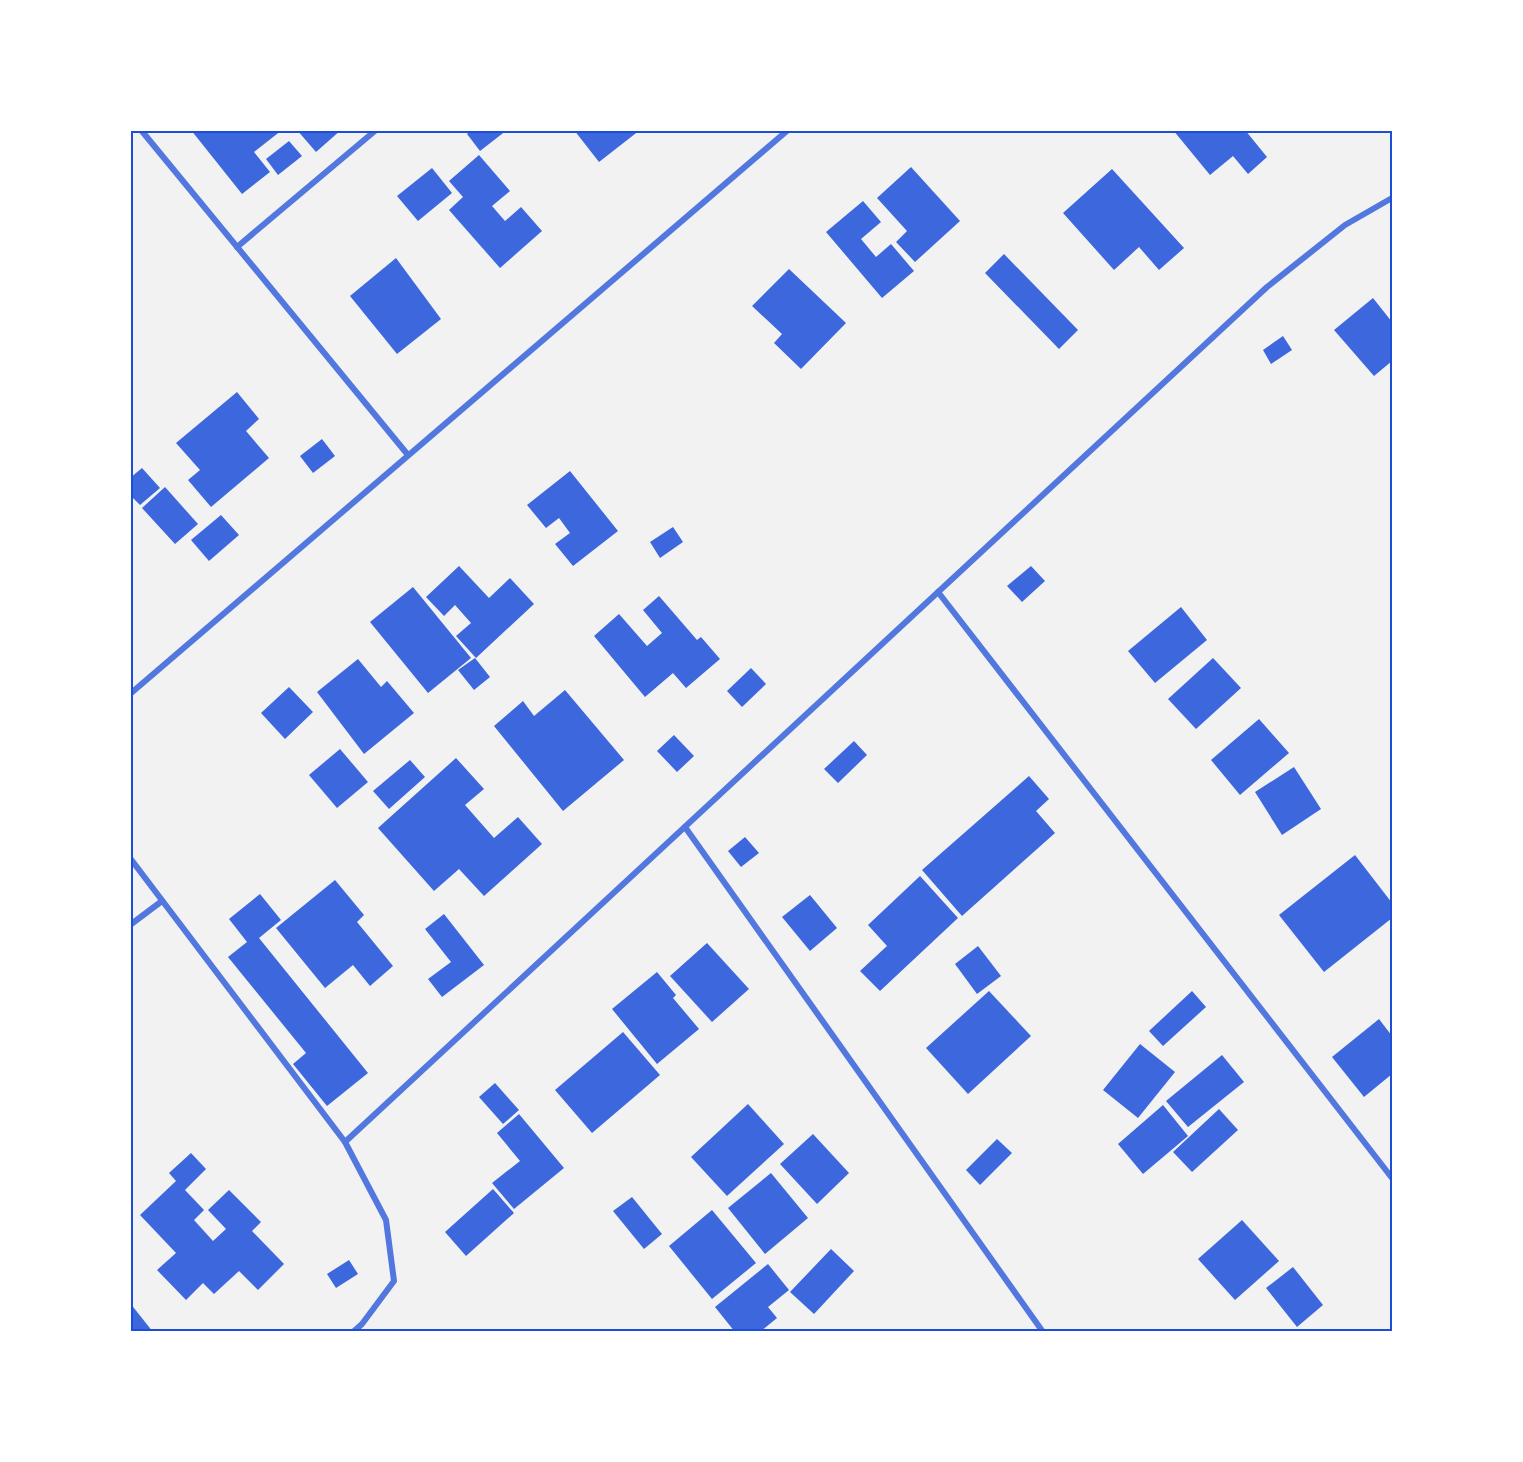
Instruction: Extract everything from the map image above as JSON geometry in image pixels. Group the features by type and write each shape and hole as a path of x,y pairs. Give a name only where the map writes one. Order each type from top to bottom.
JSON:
{"street":[{"path":"141,130 408,455"},
{"path":"237,247 376,130"},
{"path":"130,694 788,130"},
{"path":"345,1142 1267,288 1345,225 1392,198"},
{"path":"938,592 1392,1178"},
{"path":"685,827 1043,1332"},
{"path":"130,858 345,1142 386,1220 394,1281 362,1324 352,1332"},
{"path":"130,925 162,901"}],"building":[{"path":"191,130 282,130 254,152 270,172 242,194"},
{"path":"297,130 341,130 316,152"},
{"path":"471,130 507,130 480,151 467,134"},
{"path":"574,130 640,130 599,162"},
{"path":"1173,130 1245,130 1267,157 1248,174 1233,156 1210,175"},
{"path":"289,141 302,156 278,175 266,159"},
{"path":"479,155 510,191 492,206 505,221 521,207 542,231 500,268 449,210 463,197 449,181"},
{"path":"911,167 960,221 915,262 896,242 907,231 877,198"},
{"path":"432,168 452,193 418,221 397,196"},
{"path":"1112,169 1184,248 1159,270 1139,247 1114,270 1063,213"},
{"path":"863,201 881,222 861,239 876,257 891,244 914,271 882,298 826,232"},
{"path":"1004,254 1078,330 1059,349 985,273"},
{"path":"396,258 441,319 397,354 350,296"},
{"path":"789,269 846,323 801,369 774,343 782,334 752,306"},
{"path":"1373,298 1392,322 1392,361 1374,376 1334,330"},
{"path":"1283,336 1292,350 1271,364 1263,350"},
{"path":"237,392 259,419 246,431 269,458 211,507 188,480 200,470 176,443"},
{"path":"322,439 335,456 313,473 300,456"},
{"path":"142,468 160,488 140,505 130,495 130,478"},
{"path":"570,471 618,531 573,566 555,544 570,533 559,518 546,528 527,505"},
{"path":"165,487 198,524 175,544 142,508"},
{"path":"221,515 239,535 209,561 191,540"},
{"path":"673,527 683,542 660,558 650,542"},
{"path":"459,566 489,598 510,578 534,604 476,658 456,636 471,623 455,605 444,616 426,597"},
{"path":"1031,566 1045,581 1022,602 1007,586"},
{"path":"413,587 471,658 428,693 370,622"},
{"path":"659,596 697,640 701,637 720,659 686,688 673,673 645,697 594,636 619,614 647,646 662,633 643,610"},
{"path":"1181,607 1207,640 1155,683 1128,651"},
{"path":"475,658 490,677 474,690 458,670"},
{"path":"1213,658 1241,688 1196,729 1168,699"},
{"path":"358,659 381,687 387,681 414,713 364,754 317,692"},
{"path":"751,668 766,684 742,707 727,691"},
{"path":"289,687 313,712 285,739 261,713"},
{"path":"565,690 624,760 563,811 494,726 523,701 534,716"},
{"path":"1259,719 1289,753 1240,795 1211,760"},
{"path":"674,735 694,756 677,772 657,751"},
{"path":"854,741 867,755 838,783 824,769"},
{"path":"340,749 368,782 337,808 309,775"},
{"path":"456,758 484,789 465,805 494,838 518,817 542,844 484,896 459,869 434,891 378,828"},
{"path":"410,760 425,777 389,809 373,791"},
{"path":"1294,767 1321,809 1282,835 1255,792"},
{"path":"1029,776 1049,799 1036,811 1055,833 962,916 922,870"},
{"path":"745,837 759,853 741,867 728,851"},
{"path":"1355,855 1392,903 1392,918 1324,972 1279,915"},
{"path":"920,876 958,918 880,991 860,971 887,946 868,925"},
{"path":"335,880 364,915 357,922 393,966 370,986 353,965 325,988 276,928"},
{"path":"260,894 281,920 259,938 368,1073 327,1106 293,1064 306,1053 228,957 247,942 229,919"},
{"path":"810,895 837,928 810,951 782,917"},
{"path":"444,914 484,965 442,997 428,979 451,962 425,929"},
{"path":"707,943 749,989 712,1022 670,976"},
{"path":"978,946 1001,976 977,994 955,964"},
{"path":"657,972 676,995 673,998 699,1029 657,1064 612,1009"},
{"path":"989,991 1031,1036 968,1094 926,1048"},
{"path":"1192,991 1206,1007 1163,1046 1149,1031"},
{"path":"1379,1019 1392,1036 1392,1074 1364,1097 1332,1057"},
{"path":"623,1032 660,1075 592,1133 555,1090"},
{"path":"1140,1044 1175,1072 1138,1118 1103,1090"},
{"path":"1222,1055 1244,1082 1188,1127 1166,1101"},
{"path":"495,1083 519,1110 503,1124 479,1097"},
{"path":"748,1104 784,1144 727,1196 691,1157"},
{"path":"1163,1105 1188,1136 1143,1174 1118,1144"},
{"path":"1219,1109 1238,1130 1192,1172 1173,1152"},
{"path":"519,1114 564,1168 514,1209 492,1183 520,1161 497,1133"},
{"path":"813,1134 849,1173 817,1204 780,1164"},
{"path":"997,1139 1012,1153 980,1185 966,1170"},
{"path":"191,1153 206,1169 185,1190 204,1210 194,1220 213,1241 226,1229 208,1210 229,1190 261,1222 252,1231 284,1264 258,1290 239,1271 214,1294 203,1283 186,1300 157,1270 176,1253 140,1215 176,1181 169,1173"},
{"path":"771,1173 808,1218 765,1254 728,1208"},
{"path":"493,1189 514,1213 466,1256 445,1232"},
{"path":"632,1197 662,1234 644,1249 613,1211"},
{"path":"712,1210 756,1263 712,1299 669,1246"},
{"path":"1242,1220 1279,1261 1235,1300 1198,1259"},
{"path":"831,1249 854,1271 814,1314 790,1292"},
{"path":"349,1260 358,1274 336,1288 327,1274"},
{"path":"768,1264 789,1290 768,1307 777,1318 760,1332 735,1332 715,1307"},
{"path":"1293,1267 1323,1305 1297,1327 1266,1288"},
{"path":"130,1303 153,1332 130,1332"}]}
